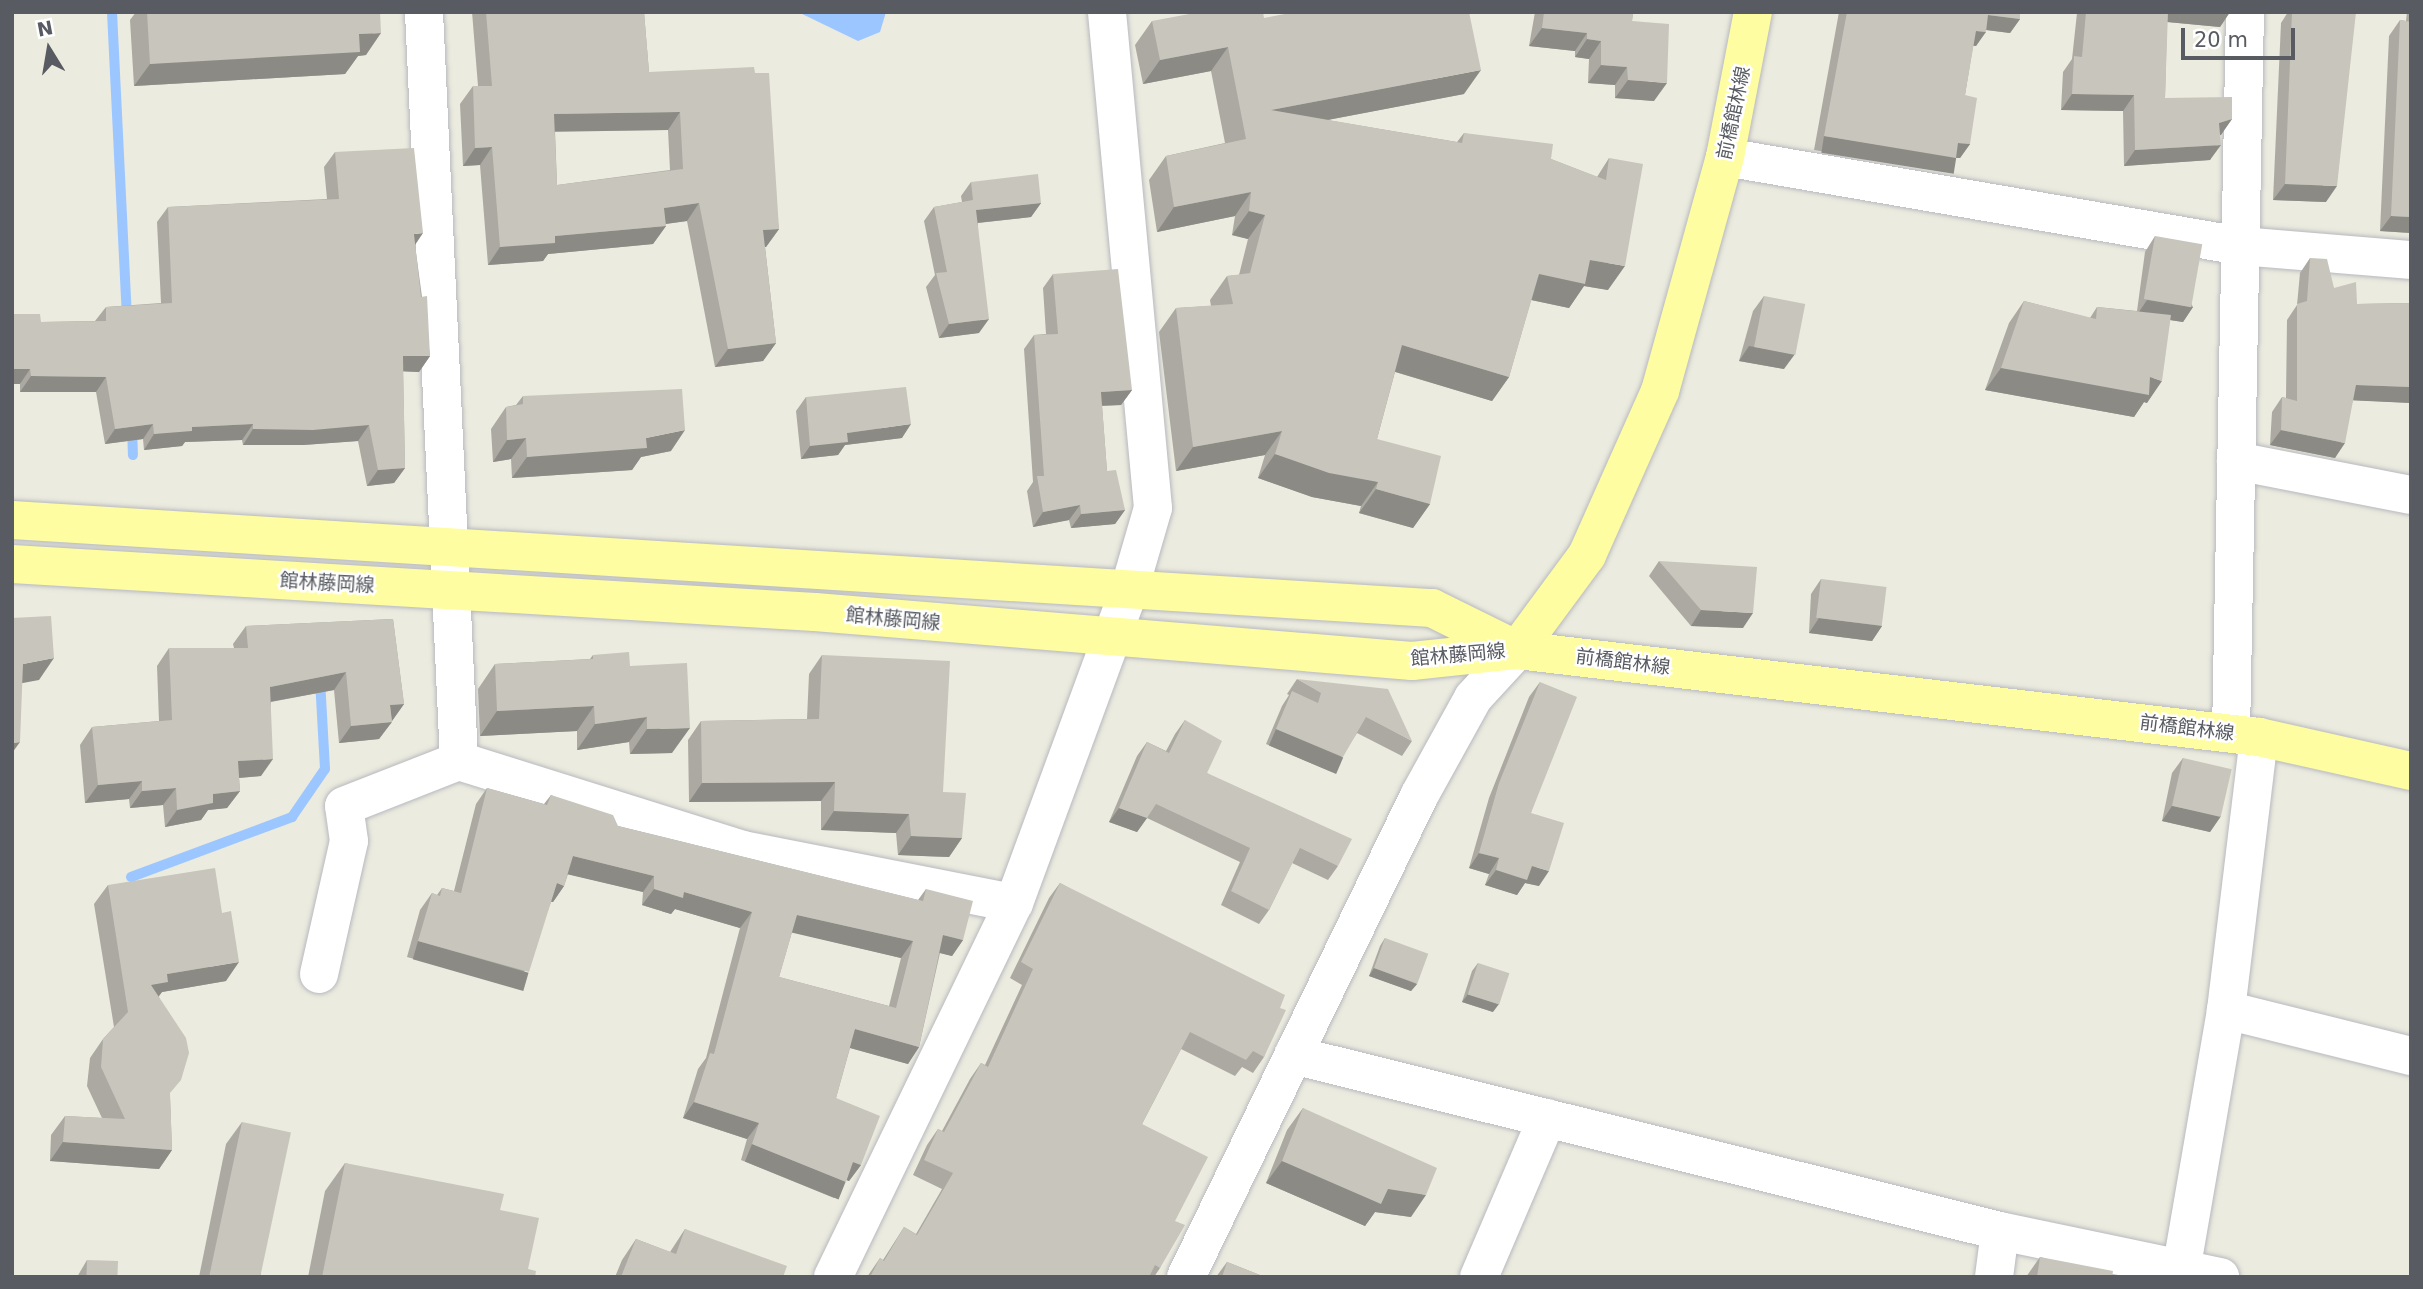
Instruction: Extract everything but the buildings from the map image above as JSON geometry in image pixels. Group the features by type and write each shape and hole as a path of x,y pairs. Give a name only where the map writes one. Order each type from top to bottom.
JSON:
{"main road":[{"name":"前橋館林線","path":"1753,12 1725,157 1660,391 1587,555 1517,650 2245,735 2411,771"},
{"name":"館林藤岡線","path":"12,520 1130,587 1432,608 1517,650"},
{"name":"館林藤岡線","path":"12,564 815,612 1412,661 1517,650"}],"street":[{"path":"424,12 452,545 459,761"},
{"path":"833,1277 1014,904 1130,587 1153,508 1107,12"},
{"path":"2181,1271 2226,1010 2245,735 2236,461 2245,12"},
{"path":"1725,157 2241,246 2411,260"},
{"path":"2236,461 2411,495"},
{"path":"1186,1277 1432,772 1473,698 1517,650"},
{"path":"318,975 349,841 344,806 459,761 743,850 1014,904"},
{"path":"2226,1010 2411,1056"},
{"path":"1293,1055 2000,1231 2181,1271 2220,1277"},
{"path":"1479,1277 1547,1118"},
{"path":"1994,1277 2000,1231"}],"water":[{"path":"798,12 886,12 880,32 858,41"}],"waterway":[{"path":"112,12 127,317"},
{"path":"132,428 133,455"},
{"path":"131,877 292,817 325,769 320,680"}]}
